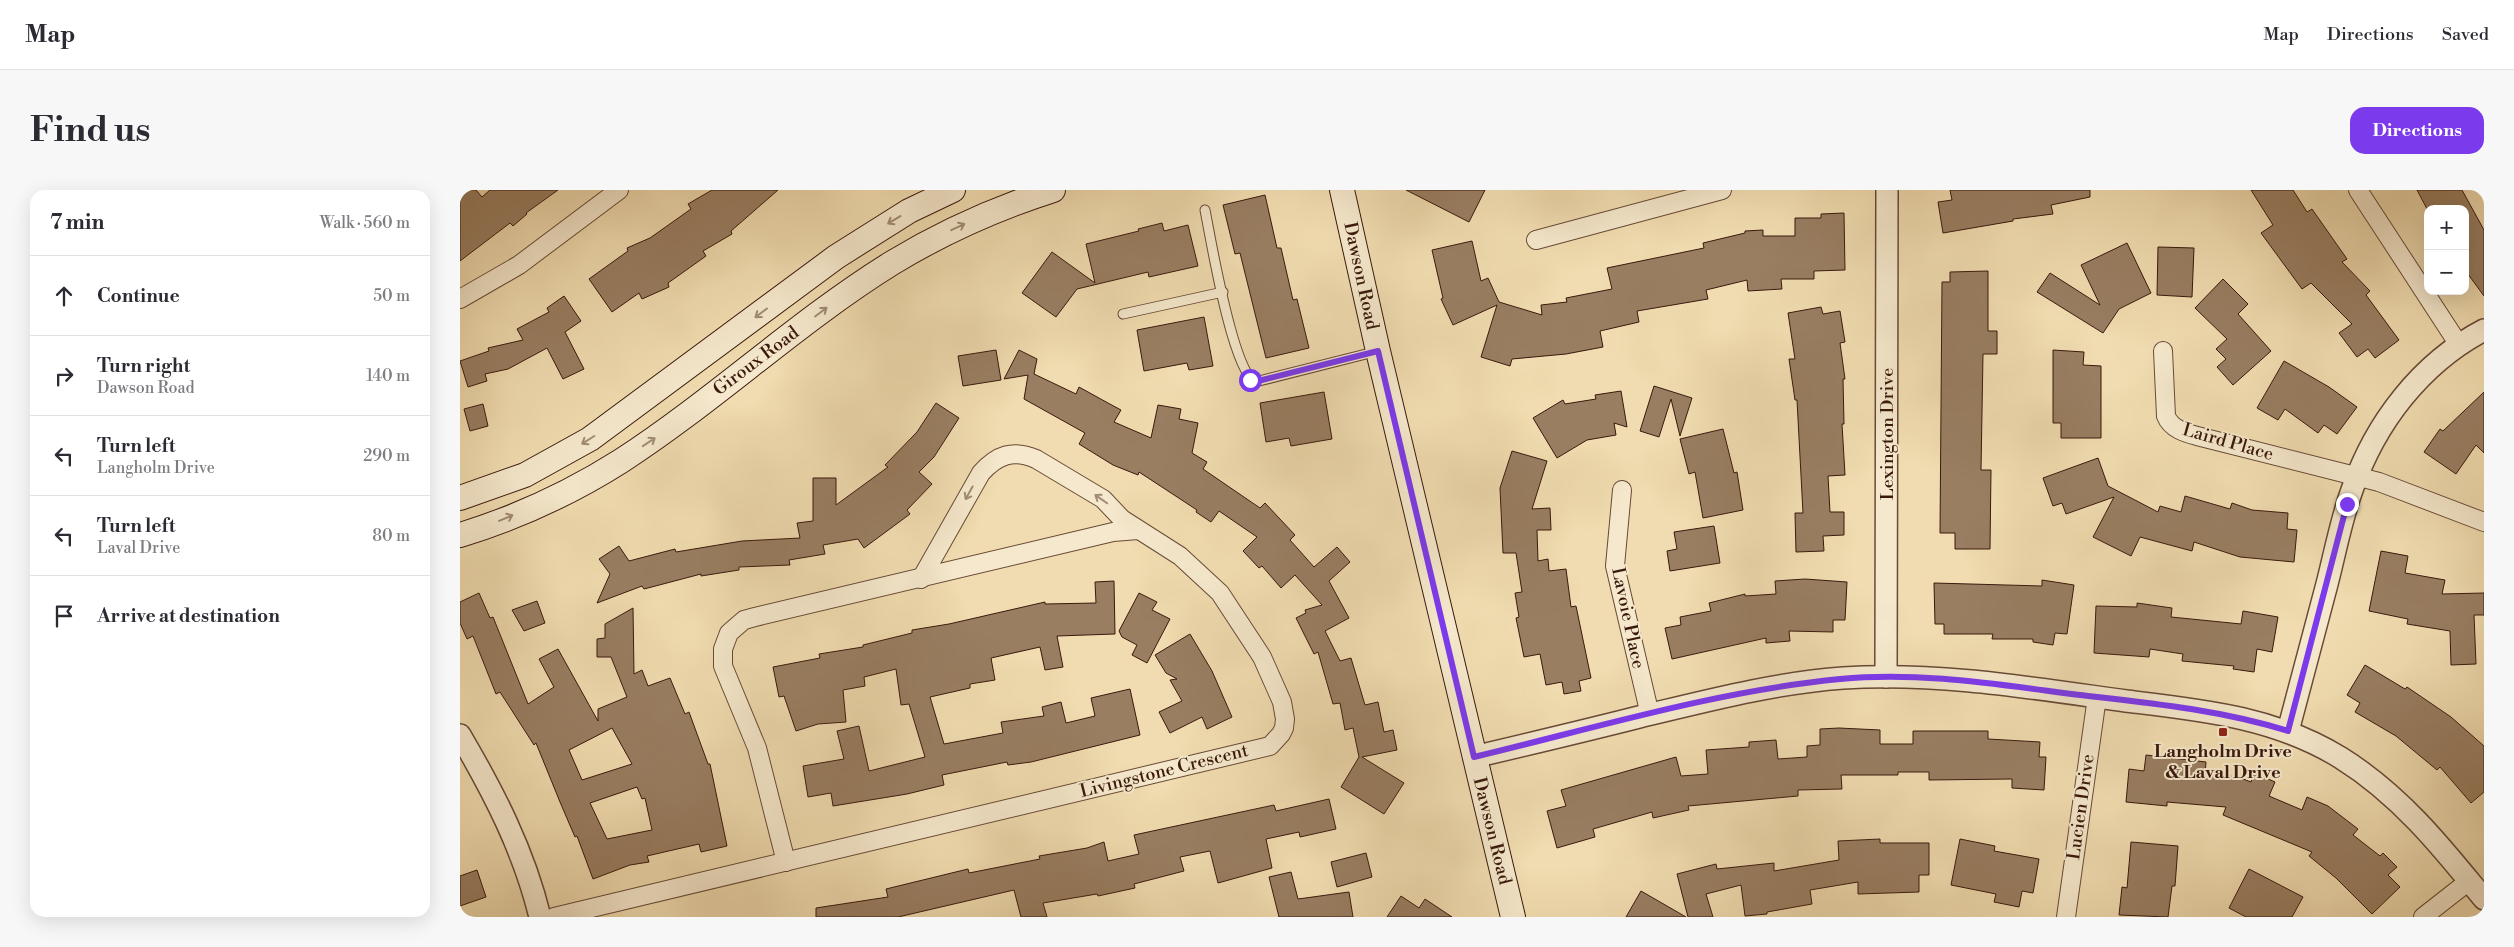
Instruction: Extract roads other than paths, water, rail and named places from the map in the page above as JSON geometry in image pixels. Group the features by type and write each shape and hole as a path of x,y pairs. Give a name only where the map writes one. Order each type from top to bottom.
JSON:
{"main road":[{"name":"Giroux Road","path":"460,498 525,475 590,439 836,257 909,212 953,190"},
{"name":"Giroux Road","path":"460,534 497,522 541,503 619,462 660,434 833,303 920,247 981,217 1053,190"},
{"name":"Dawson Road","path":"1342,190 1378,351 1513,917"}],"street":[{"path":"460,299 519,265 619,190"},
{"path":"1536,240 1722,190"},
{"name":"Lexington Drive","path":"1886,677 1887,190"},
{"path":"2358,190 2459,345"},
{"path":"2288,731 2347,504 2357,477 2378,434 2398,402 2416,381 2459,345 2484,330"},
{"name":"Laird Place","path":"2163,351 2166,416 2173,426 2198,436 2379,482 2484,522"},
{"name":"Livingstone Crescent","path":"554,917 1270,746 1278,738 1285,719 1282,702 1262,657 1232,609 1214,587 1180,556 1122,519 1102,499 1036,459 1027,455 1007,454 989,463 981,473 921,579"},
{"name":"Lavoie Place","path":"1622,490 1615,566 1650,715"},
{"path":"786,862 759,754 723,666 725,640 736,626 754,617 1113,532 1138,530"},
{"path":"1474,757 1770,688 1842,678 1886,677 1981,682 2219,713 2288,731 2341,757 2394,798 2428,832 2484,899"},
{"name":"Lucien Drive","path":"2066,917 2097,697"},
{"path":"460,735 508,824 531,881 540,917"},
{"path":"2423,917 2469,881"}],"lane":[{"path":"1205,210 1230,331 1243,367 1250,380 1254,382 1378,351"},
{"path":"1122,314 1223,292"}],"place":[{"name":"Langholm Drive & Laval Drive","path":"2223,732"}]}
